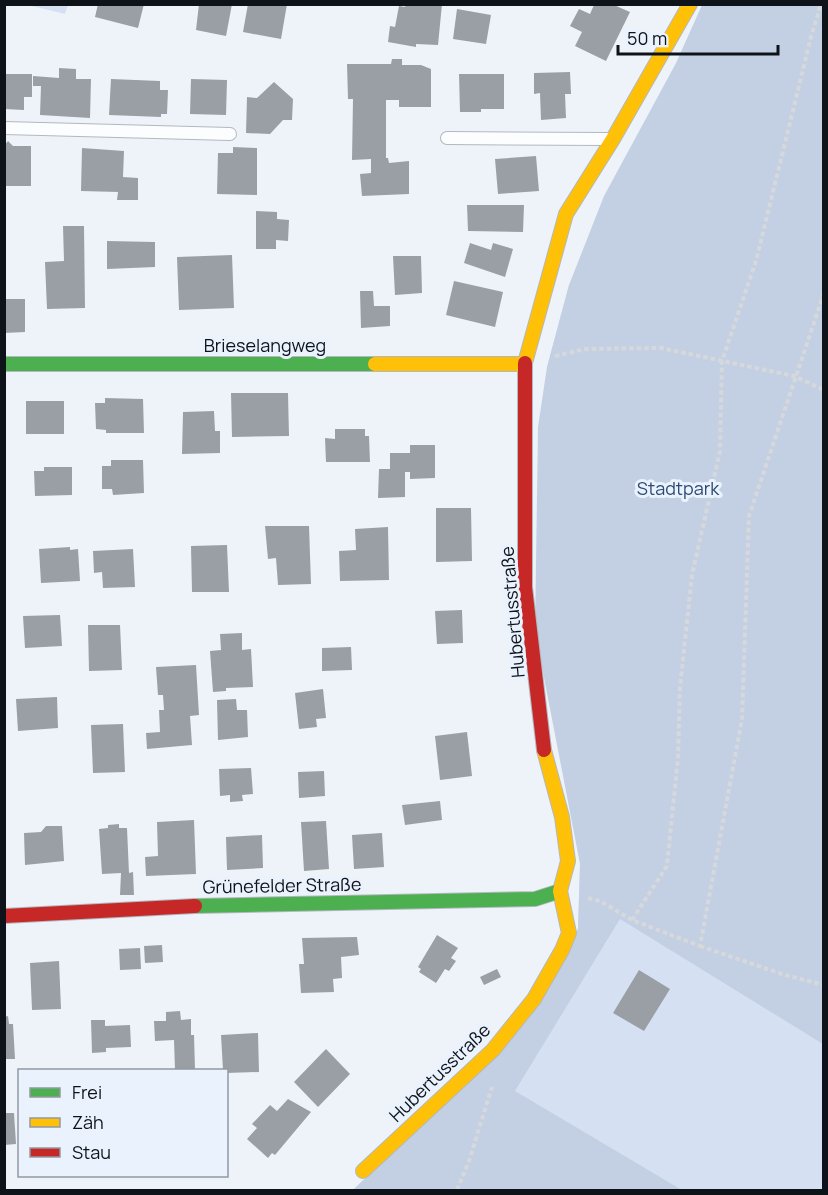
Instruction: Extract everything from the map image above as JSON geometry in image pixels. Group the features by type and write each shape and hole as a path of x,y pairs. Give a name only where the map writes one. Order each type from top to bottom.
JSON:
{"street":[{"name":"Hubertusstraße","path":"363,1171 493,1050 534,999 569,933 560,891 568,861 562,818 545,759 525,587 525,364 566,214 613,139 690,4"},
{"name":"Brieselangweg","path":"4,364 525,364"},
{"name":"Grünefelder Straße","path":"4,916 210,906 535,899 560,891"}],"lane":[{"path":"4,128 230,134"},
{"path":"447,138 613,139"}],"path":[{"path":"632,920 668,866 678,758 680,688 692,575 720,451 722,361 756,261 821,4"},
{"path":"700,946 742,719 749,516 824,293"},
{"path":"525,364 585,349 661,348 795,376 824,390"},
{"path":"560,891 600,901 632,920 700,946 785,975 824,985"},
{"path":"457,1191 469,1161 493,1084"}],"green space":[{"path":"68,4 65,14 28,5"},
{"name":"Stadtpark","path":"702,5 823,5 823,1044 620,919 515,1091 682,1190 353,1190 518,1030 578,929 580,864 535,631 538,427 547,367 569,285 604,196 676,63"},
{"name":"Stadtpark","path":"823,5 823,1190 353,1190 518,1030 578,929 580,864 547,367 569,285"}],"building":[{"path":"98,4 144,4 138,28 95,17"},
{"path":"199,4 232,4 226,36 196,30"},
{"path":"248,4 287,4 281,39 243,32"},
{"path":"406,4 442,4 438,45 416,44 416,47 388,42 390,26 395,27 399,6 405,7"},
{"path":"594,5 614,5 630,12 606,61 575,46 582,32 570,26 579,9 590,14"},
{"path":"457,9 491,15 486,44 453,39"},
{"path":"392,59 402,59 402,65 421,65 431,69 431,107 399,107 399,100 386,100 386,158 389,163 409,161 409,194 362,196 360,174 371,173 371,159 352,160 353,99 348,99 347,64 391,64"},
{"path":"59,68 76,69 76,79 91,79 90,118 40,115 41,86 33,86 33,76 59,78"},
{"path":"570,72 571,94 565,94 566,118 541,120 540,93 534,94 534,73"},
{"path":"4,74 32,74 32,97 24,97 24,110 4,109"},
{"path":"459,74 504,74 504,109 460,112"},
{"path":"111,79 160,81 160,90 168,90 167,114 161,114 161,117 109,115"},
{"path":"191,79 227,80 226,115 190,114"},
{"path":"274,82 293,99 292,120 283,120 270,134 246,133 247,97 257,98"},
{"path":"8,141 13,146 31,146 31,186 4,186 4,146"},
{"path":"233,147 257,148 257,195 217,194 218,153 233,153"},
{"path":"82,148 124,151 123,177 138,178 138,200 117,200 118,192 81,191"},
{"path":"536,156 539,191 498,194 495,159"},
{"path":"467,205 524,205 523,232 468,231"},
{"path":"256,211 277,212 277,219 289,220 288,241 276,240 276,249 256,249"},
{"path":"63,226 84,226 85,308 47,309 45,262 64,261"},
{"path":"107,241 155,242 155,267 107,269"},
{"path":"470,243 491,250 493,243 513,249 505,277 464,263"},
{"path":"232,255 234,308 179,310 177,257"},
{"path":"393,256 421,256 422,293 395,295"},
{"path":"454,281 503,292 495,327 446,315"},
{"path":"360,291 373,291 374,306 390,306 390,326 361,328"},
{"path":"4,299 25,299 25,332 4,333"},
{"path":"231,393 288,393 289,436 232,437"},
{"path":"105,398 143,399 144,433 106,433 106,430 96,429 95,403 105,403"},
{"path":"26,401 64,401 64,434 26,434"},
{"path":"214,411 215,431 220,431 220,453 182,454 183,412"},
{"path":"335,429 365,429 365,436 369,436 370,462 326,462 325,438 335,439"},
{"path":"410,445 435,445 435,478 410,479 410,472 405,472 405,497 378,498 379,469 390,469 390,453 410,453"},
{"path":"111,460 143,460 144,493 113,495 112,489 102,489 102,466 111,466"},
{"path":"44,467 72,467 72,495 35,496 34,471 44,471"},
{"path":"436,508 471,508 472,561 436,562"},
{"path":"265,526 309,526 311,584 278,585 276,558 268,559"},
{"path":"388,527 389,580 340,581 339,551 356,550 355,529"},
{"path":"227,545 229,592 192,592 191,546"},
{"path":"70,547 70,550 78,549 80,581 41,583 39,549"},
{"path":"133,549 135,587 103,588 102,572 94,573 93,551"},
{"path":"462,610 463,643 437,644 435,611"},
{"path":"60,615 62,646 25,648 23,616"},
{"path":"88,625 120,625 122,670 89,671"},
{"path":"242,633 242,650 251,649 253,687 226,688 226,691 213,692 210,651 221,650 220,634"},
{"path":"351,647 352,670 322,671 322,648"},
{"path":"196,665 199,715 190,716 192,745 147,749 146,733 160,732 159,710 164,710 163,695 158,695 156,667"},
{"path":"323,689 326,718 316,719 317,727 299,729 295,693"},
{"path":"57,697 58,728 18,731 16,699"},
{"path":"236,699 237,710 247,710 248,737 218,740 217,700"},
{"path":"123,724 125,772 93,773 91,725"},
{"path":"467,732 472,776 440,780 435,736"},
{"path":"251,768 253,794 242,795 243,801 230,802 230,795 220,796 219,769"},
{"path":"324,771 325,796 299,798 298,772"},
{"path":"440,801 442,820 405,825 402,805"},
{"path":"194,820 196,874 146,876 145,857 158,856 157,822"},
{"path":"326,821 329,869 304,871 301,822"},
{"path":"119,824 119,828 127,828 129,873 133,872 134,895 120,895 121,873 102,874 99,829"},
{"path":"46,826 62,826 64,861 25,865 24,833 41,832"},
{"path":"382,833 384,867 354,869 352,835"},
{"path":"262,835 263,868 227,870 226,837"},
{"path":"437,935 458,948 451,958 456,961 449,971 445,969 436,983 419,972 421,969 418,967"},
{"path":"357,937 359,955 341,957 342,978 333,979 334,992 301,993 299,964 304,964 302,938"},
{"path":"162,945 163,962 145,963 144,946"},
{"path":"140,948 141,969 120,970 119,949"},
{"path":"59,961 61,1009 32,1010 30,963"},
{"path":"497,969 501,977 484,985 480,977"},
{"path":"639,970 670,989 644,1031 613,1013"},
{"path":"180,1011 181,1020 191,1019 195,1069 175,1069 174,1040 155,1041 154,1021 166,1021 166,1012"},
{"path":"8,1016 9,1024 13,1024 15,1059 4,1059 4,1017"},
{"path":"91,1020 105,1020 105,1026 130,1025 131,1047 106,1048 106,1052 92,1053"},
{"path":"258,1033 259,1072 228,1073 228,1069 223,1069 221,1035"},
{"path":"326,1049 350,1074 318,1107 294,1082"},
{"path":"288,1099 311,1112 275,1155 272,1153 268,1158 247,1139 257,1128 252,1124 270,1105 277,1111"},
{"path":"4,1113 14,1113 16,1144 4,1145"}],"traffic: fast":[{"path":"4,364 375,364"},
{"path":"195,906 535,899 560,891"}],"traffic: slow":[{"path":"525,363 566,214 613,139 690,4"},
{"path":"375,364 525,364"},
{"path":"363,1171 493,1050 534,999 562,950 569,933 560,891 568,861 562,817 544,750"}],"traffic: jam":[{"path":"525,363 525,587 544,750"},
{"path":"4,916 195,906"}]}
